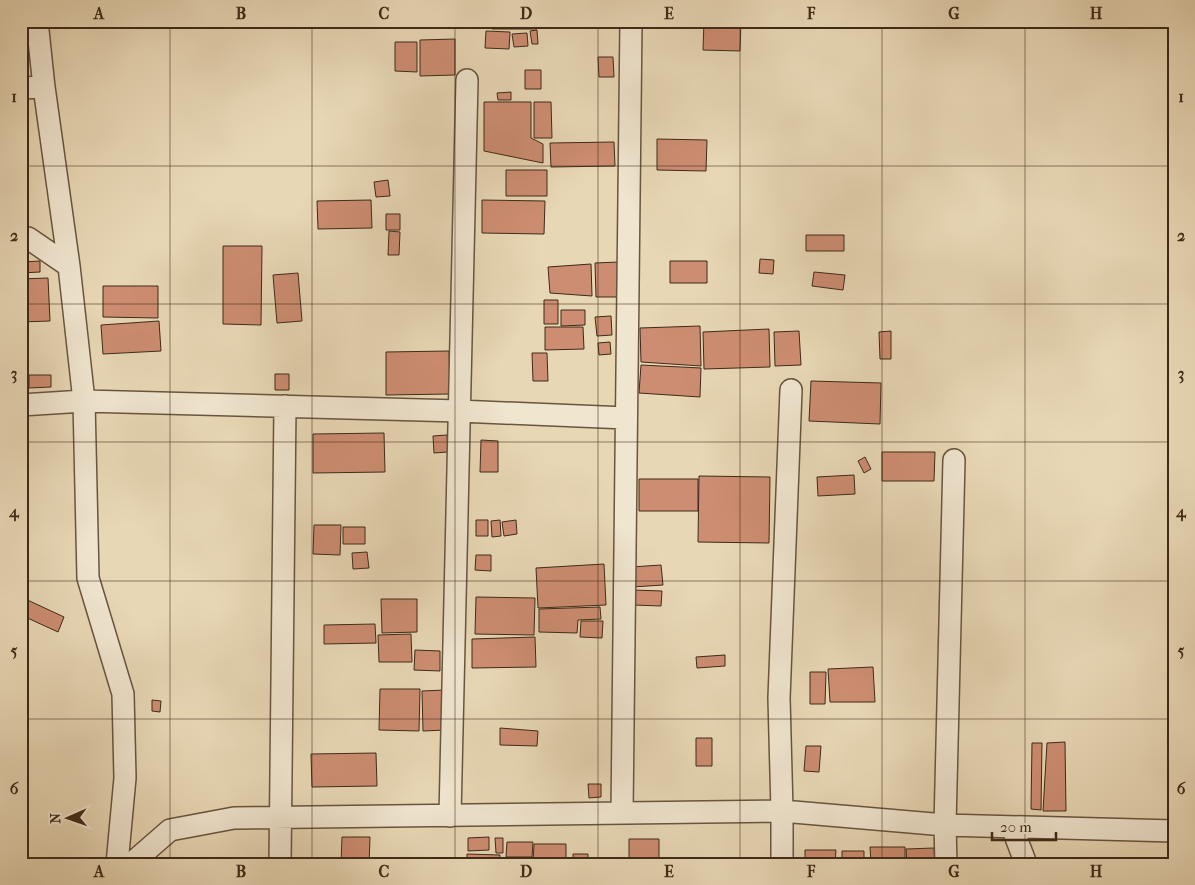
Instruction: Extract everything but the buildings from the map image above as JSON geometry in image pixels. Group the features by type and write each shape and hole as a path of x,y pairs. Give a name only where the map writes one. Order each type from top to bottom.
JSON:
{"street":[{"path":"38,21 44,87 69,266 84,401 88,578 123,694 125,778 117,864"},
{"path":"622,814 631,21"},
{"path":"450,816 467,80"},
{"path":"21,88 44,87"},
{"path":"21,239 28,238 69,266"},
{"path":"782,864 779,698 791,390"},
{"path":"21,405 84,401 459,411 626,418"},
{"path":"280,864 285,406"},
{"path":"946,864 945,825 954,460"},
{"path":"131,864 170,830 234,818 782,811 945,825 1174,831"},
{"path":"1012,827 1026,864"}]}
